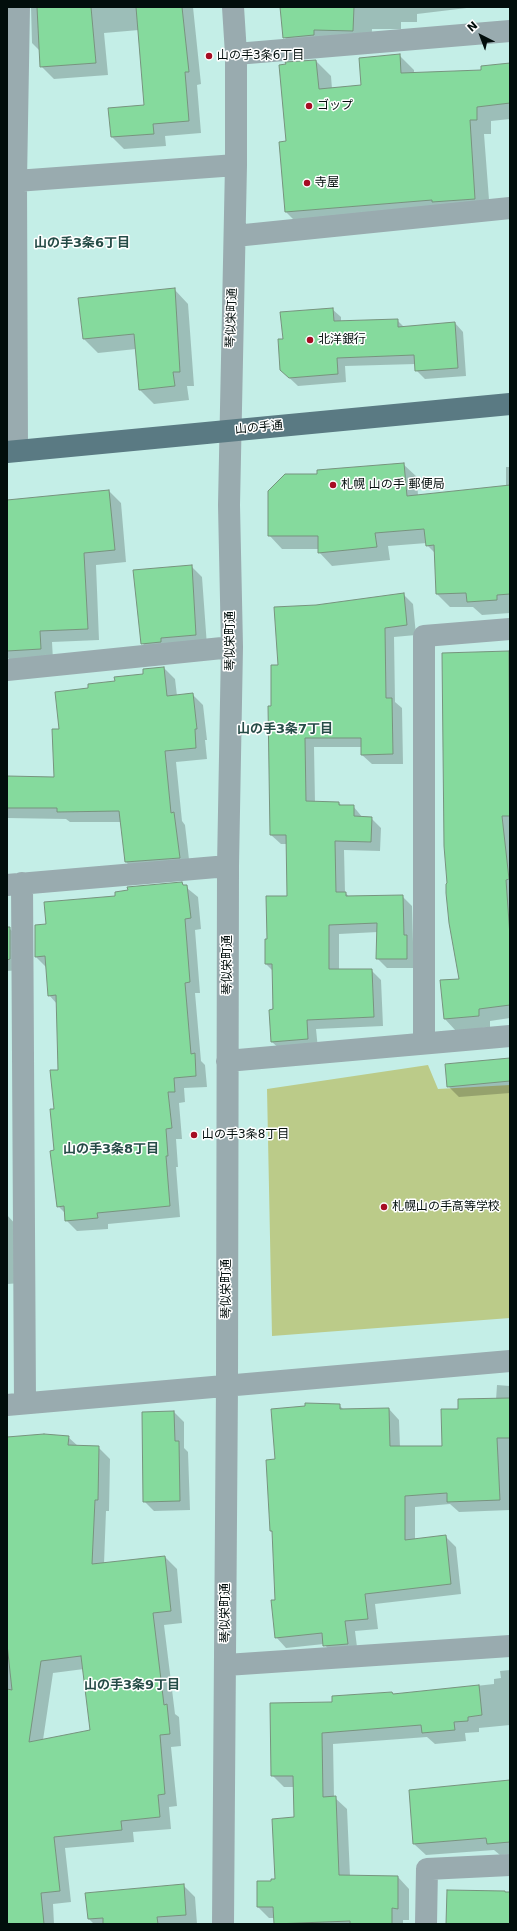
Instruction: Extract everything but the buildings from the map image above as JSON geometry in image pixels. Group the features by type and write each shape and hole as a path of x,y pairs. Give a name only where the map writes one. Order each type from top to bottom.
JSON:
{"main road":[{"name":"山の手通","path":"12,452 510,404"}],"street":[{"path":"12,452 19,7"},
{"name":"琴似栄町通","path":"223,1924 226,1665 228,866 232,647 229,431 236,165 236,54 233,7"},
{"path":"236,54 510,31"},
{"path":"16,181 236,165"},
{"path":"235,236 510,208"},
{"path":"424,1043 424,636 510,628"},
{"path":"7,670 232,647"},
{"path":"228,866 15,884 16,1404 510,1361"},
{"path":"228,1061 510,1036"},
{"path":"226,1665 510,1646"},
{"path":"426,1924 427,1869 510,1865"}],"green space":[{"name":"札幌山の手高等学校","path":"428,1065 438,1089 510,1085 510,1318 272,1336 267,1089"}],"place":[{"name":"山の手3条6丁目","path":"209,56"},
{"name":"ゴップ","path":"309,106"},
{"name":"寺屋","path":"307,183"},
{"name":"北洋銀行","path":"310,340"},
{"name":"札幌 山の手 郵便局","path":"333,485"},
{"name":"山の手3条8丁目","path":"194,1135"},
{"name":"札幌山の手高等学校","path":"384,1207"}],"district":[{"name":"山の手3条6丁目","path":"82,244"},
{"name":"山の手3条7丁目","path":"285,730"},
{"name":"山の手3条8丁目","path":"111,1150"},
{"name":"山の手3条9丁目","path":"132,1686"}]}
